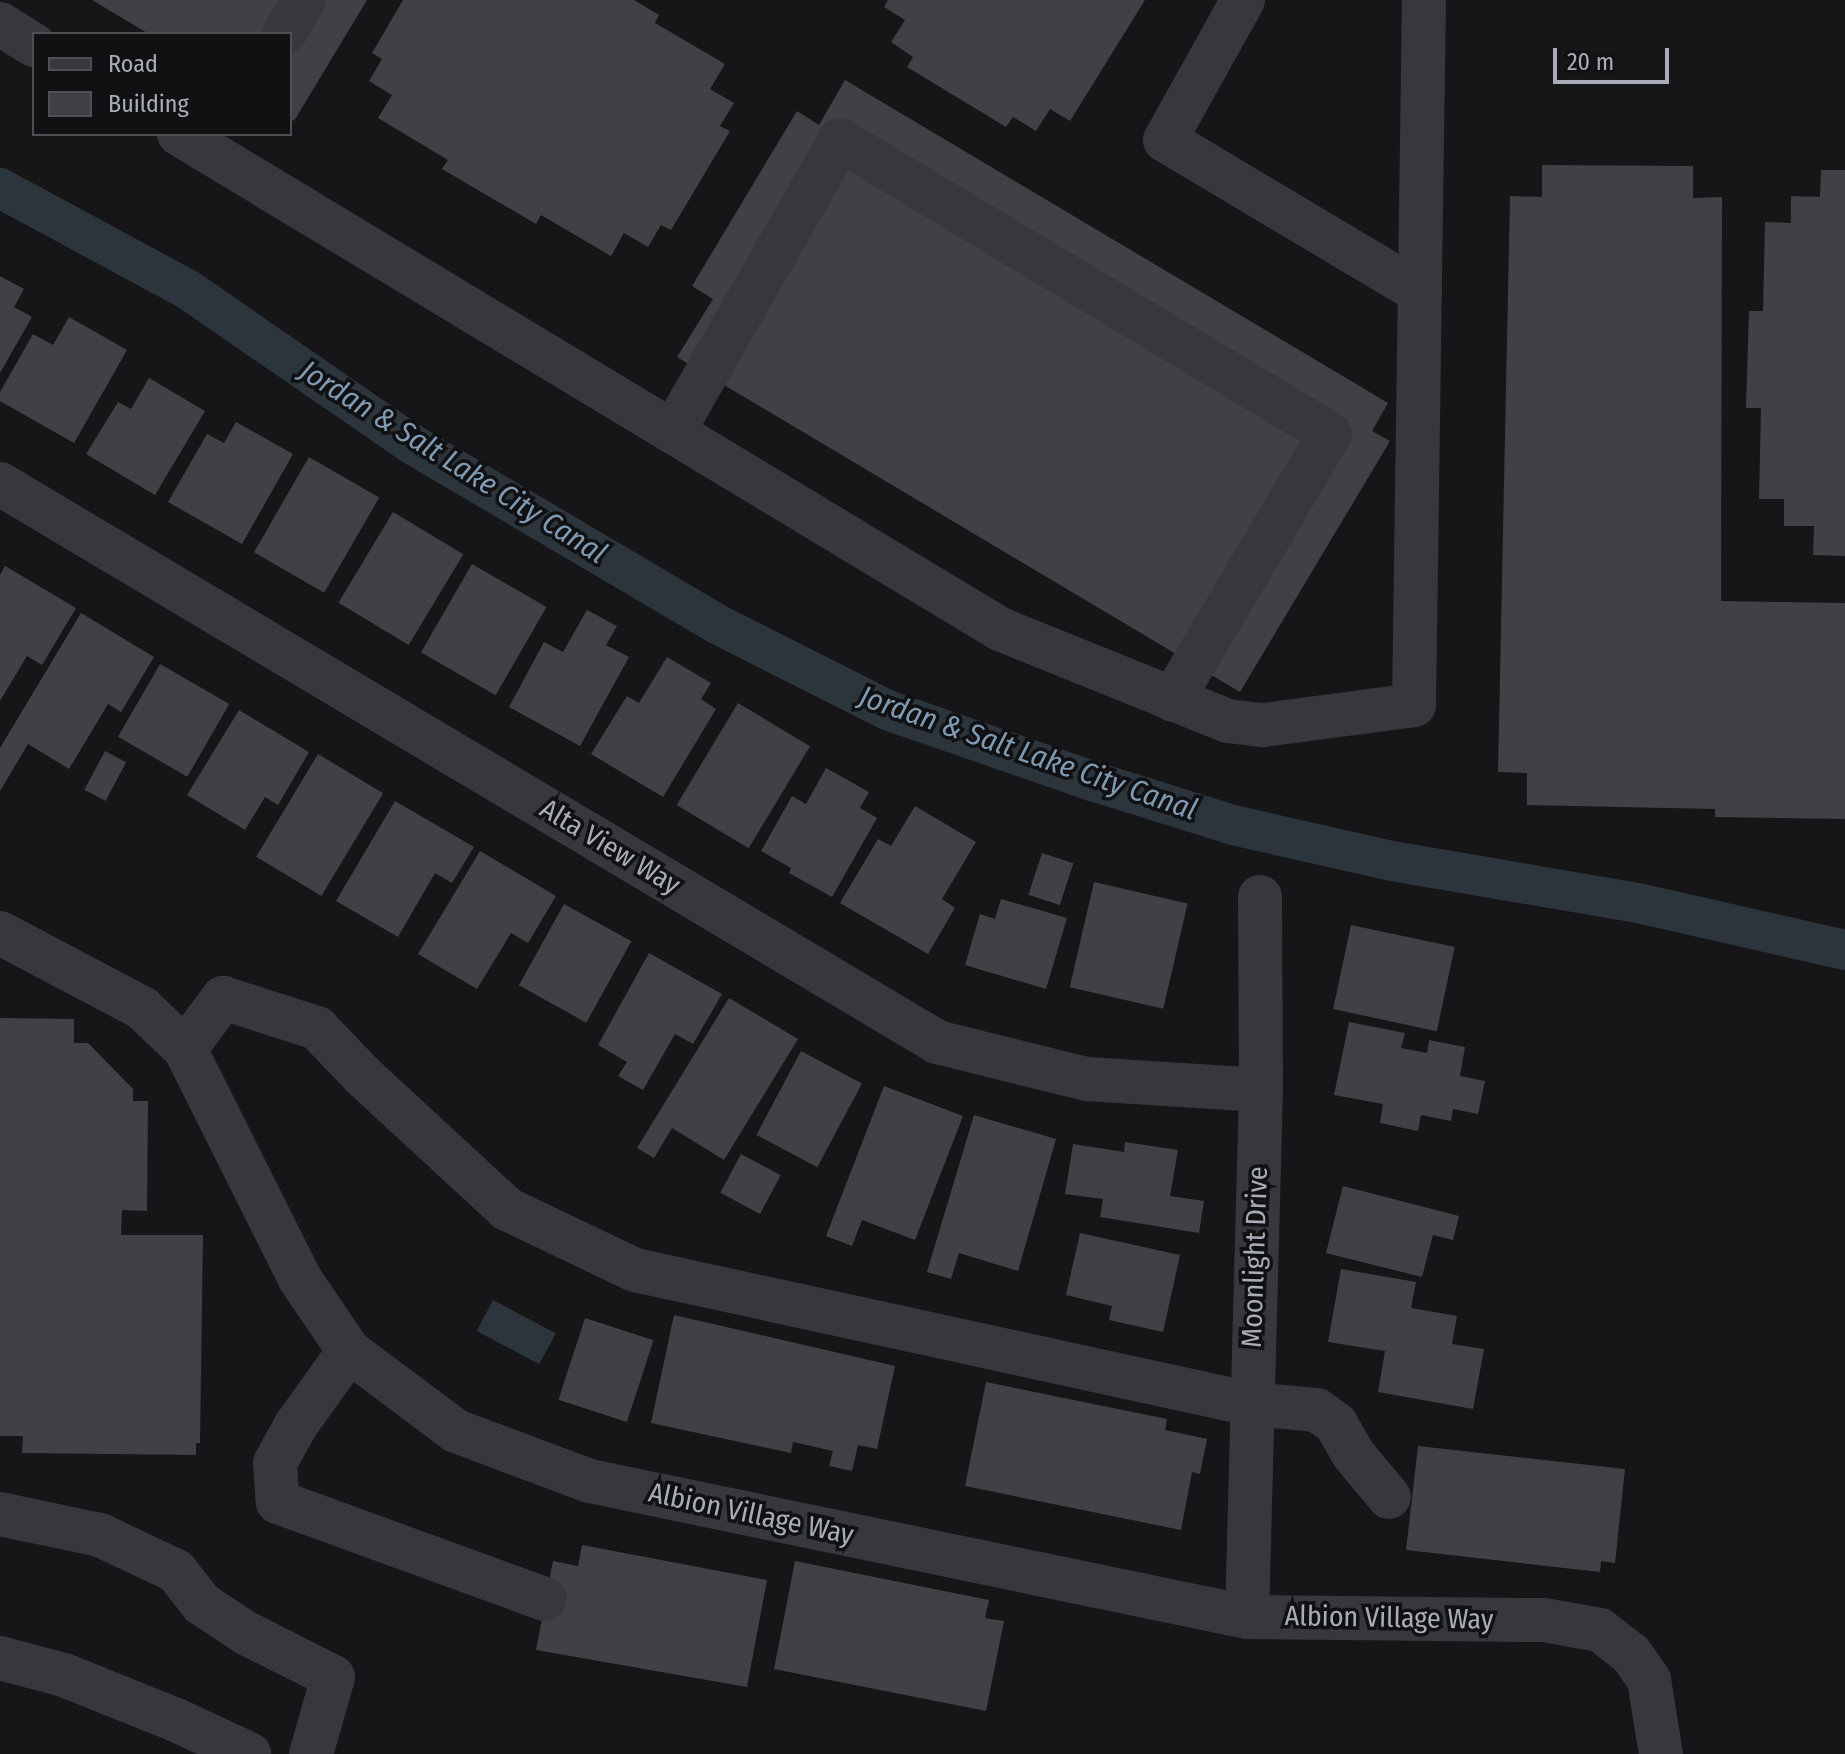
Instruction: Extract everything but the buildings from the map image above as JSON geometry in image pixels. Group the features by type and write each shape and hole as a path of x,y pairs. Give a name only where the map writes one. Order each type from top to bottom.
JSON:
{"street":[{"path":"285,32 304,0"},
{"path":"1243,0 1165,140 1420,292"},
{"path":"205,141 673,432 1000,629 1228,721 1263,725 1414,705 1424,0"},
{"path":"0,24 32,44"},
{"path":"673,432 840,140 1330,434 1172,700"},
{"name":"Alta View Way","path":"0,484 937,1042 1087,1079 1261,1090"},
{"name":"Moonlight Drive","path":"1247,1617 1261,1090 1260,897"},
{"name":"Albion Village Way","path":"0,933 142,1008 185,1049 300,1279 349,1351 456,1431 590,1481 1247,1617 1544,1620 1600,1630 1631,1654 1649,1680 1661,1754"},
{"path":"185,1049 223,998 317,1028 363,1076 507,1209 635,1270 1251,1404 1317,1410 1336,1424 1353,1454 1389,1497"},
{"path":"349,1351 296,1425 275,1463 278,1502 545,1599"},
{"path":"0,1514 100,1535 176,1571 202,1604 246,1633 333,1677 311,1754"},
{"path":"0,1658 64,1675 176,1720 249,1754"}],"shaded area":[{"path":"493,1300 556,1333 539,1364 477,1331"}],"waterway":[{"name":"Jordan & Salt Lake City Canal","path":"0,188 187,289 410,443 717,624 887,710 1092,781 1233,825 1392,861 1638,903 1845,950"}]}
